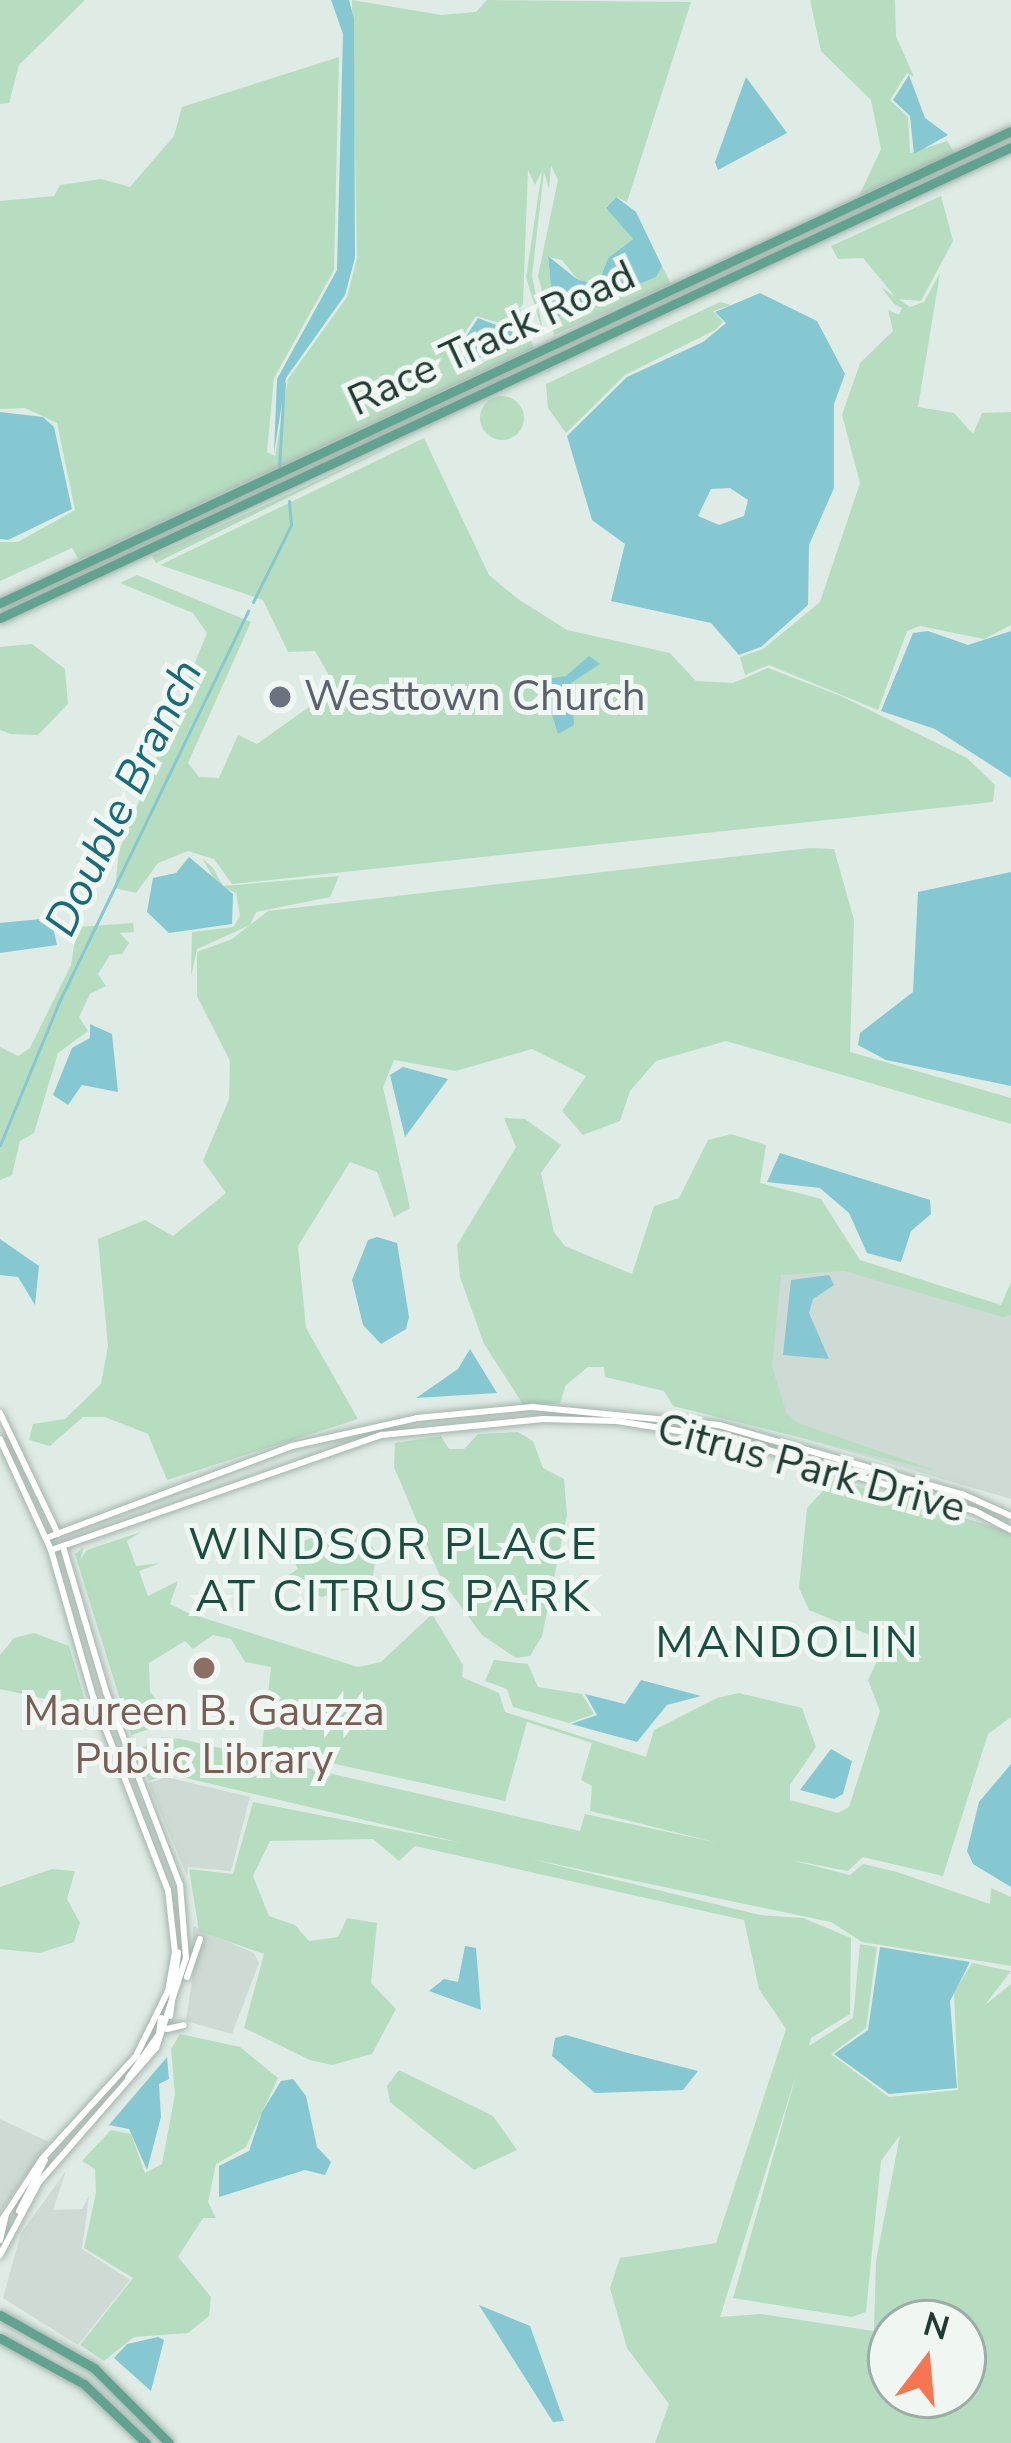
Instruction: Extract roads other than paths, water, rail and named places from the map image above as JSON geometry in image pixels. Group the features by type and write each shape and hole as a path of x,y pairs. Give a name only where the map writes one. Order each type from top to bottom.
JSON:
{"main road":[{"name":"Race Track Road","path":"0,618 270,494 288,479 1011,131"},
{"name":"Race Track Road","path":"330,459 1011,147"},
{"name":"Race Track Road","path":"0,603 268,482 288,479"},
{"path":"133,543 140,554"},
{"path":"0,2315 94,2368 169,2443"},
{"path":"0,2338 84,2384 146,2443"}],"street":[{"name":"Citrus Park Drive","path":"46,1538 355,1430 558,1406 719,1425 962,1494 1011,1516"},
{"path":"0,1413 58,1534 104,1685 165,1842 187,1918 179,1997"},
{"name":"Citrus Park Drive","path":"51,1550 382,1436 543,1419 617,1421 734,1440 975,1510 1011,1530"},
{"path":"0,1439 51,1550 91,1689 152,1847 175,1929 171,2020"},
{"path":"91,1689 104,1685"},
{"path":"114,1751 126,1747"},
{"path":"152,1847 165,1842"},
{"path":"0,2223 49,2150 136,2056 166,1997 175,1929"},
{"path":"0,2255 20,2214 55,2163 115,2098 165,2032 200,1940"},
{"path":"115,2098 159,2034 156,2011"},
{"path":"165,2032 184,2025"},
{"path":"49,2150 55,2163"},
{"path":"20,2214 21,2196 49,2150"},
{"path":"0,2240 5,2213"}],"water":[{"path":"331,0 349,0 354,19 355,258 345,295 286,378 274,453 277,379 337,270 343,34"},
{"path":"909,75 925,118 948,135 914,154 910,116 893,100"},
{"path":"746,77 787,133 718,170 715,162"},
{"path":"616,197 636,212 662,266 656,277 554,319 548,256 578,280 598,284 608,258 633,239 606,208"},
{"path":"760,293 817,321 845,374 834,404 834,488 809,545 808,605 761,647 739,655 711,623 611,601 625,544 592,520 567,436 627,377 703,342 726,323 715,312","holes":["730,488 748,500 744,516 719,525 698,516 711,489"]},
{"path":"520,308 525,337 463,366 465,338 478,318 507,329"},
{"path":"0,412 43,417 54,427 72,509 8,540 0,539"},
{"path":"928,631 968,645 1011,631 1011,778 935,729 881,711 913,633"},
{"path":"589,656 600,664 571,683 574,725 558,734 545,693 528,682 566,676"},
{"path":"189,857 233,894 232,924 169,933 147,912 153,878 176,873"},
{"path":"1011,872 1011,1086 886,1060 858,1045 860,1033 913,992 918,892"},
{"path":"51,918 57,945 0,953 0,923"},
{"path":"90,1024 112,1034 118,1092 82,1085 68,1105 53,1095 72,1048 90,1038"},
{"path":"403,1067 448,1079 405,1137 390,1075"},
{"path":"780,1153 930,1200 931,1214 911,1231 901,1262 867,1253 849,1213 820,1188 767,1182"},
{"path":"377,1237 397,1243 409,1317 406,1329 381,1344 363,1325 352,1280 368,1240"},
{"path":"0,1239 39,1266 35,1305 18,1277 0,1275"},
{"path":"829,1275 834,1285 813,1299 809,1313 829,1359 783,1355 791,1280"},
{"path":"470,1349 497,1393 416,1398 458,1369"},
{"path":"641,1680 701,1696 667,1705 637,1742 571,1724 597,1715 585,1694 625,1704"},
{"path":"831,1749 852,1761 843,1794 834,1799 800,1790"},
{"path":"1011,1764 1011,1887 973,1864 967,1851 979,1802"},
{"path":"465,1946 476,1948 481,2010 429,1991 444,1979 458,1982"},
{"path":"880,1947 970,1962 950,2001 957,2088 889,2094 834,2054 868,2030"},
{"path":"566,2035 698,2071 683,2090 595,2093 552,2056 555,2038"},
{"path":"167,2057 169,2079 159,2084 161,2117 147,2170 129,2129 109,2125"},
{"path":"293,2079 306,2096 317,2147 331,2162 325,2175 305,2170 219,2197 219,2166 249,2151 262,2112 281,2081"},
{"path":"479,2305 530,2326 564,2421 553,2422"},
{"path":"158,2337 164,2340 151,2391 114,2358 127,2344"}],"waterway":[{"name":"Double Branch","path":"279,467 284,383"},
{"name":"Double Branch","path":"253,602 291,525 289,501"},
{"name":"Double Branch","path":"0,1145 58,1004 248,611"}],"place":[{"name":"Westtown Church","path":"280,697"},
{"name":"Maureen B. Gauzza Public Library","path":"204,1668"}],"district":[{"name":"WINDSOR PLACE AT CITRUS PARK","path":"394,1571"},
{"name":"MANDOLIN","path":"788,1643"}]}
